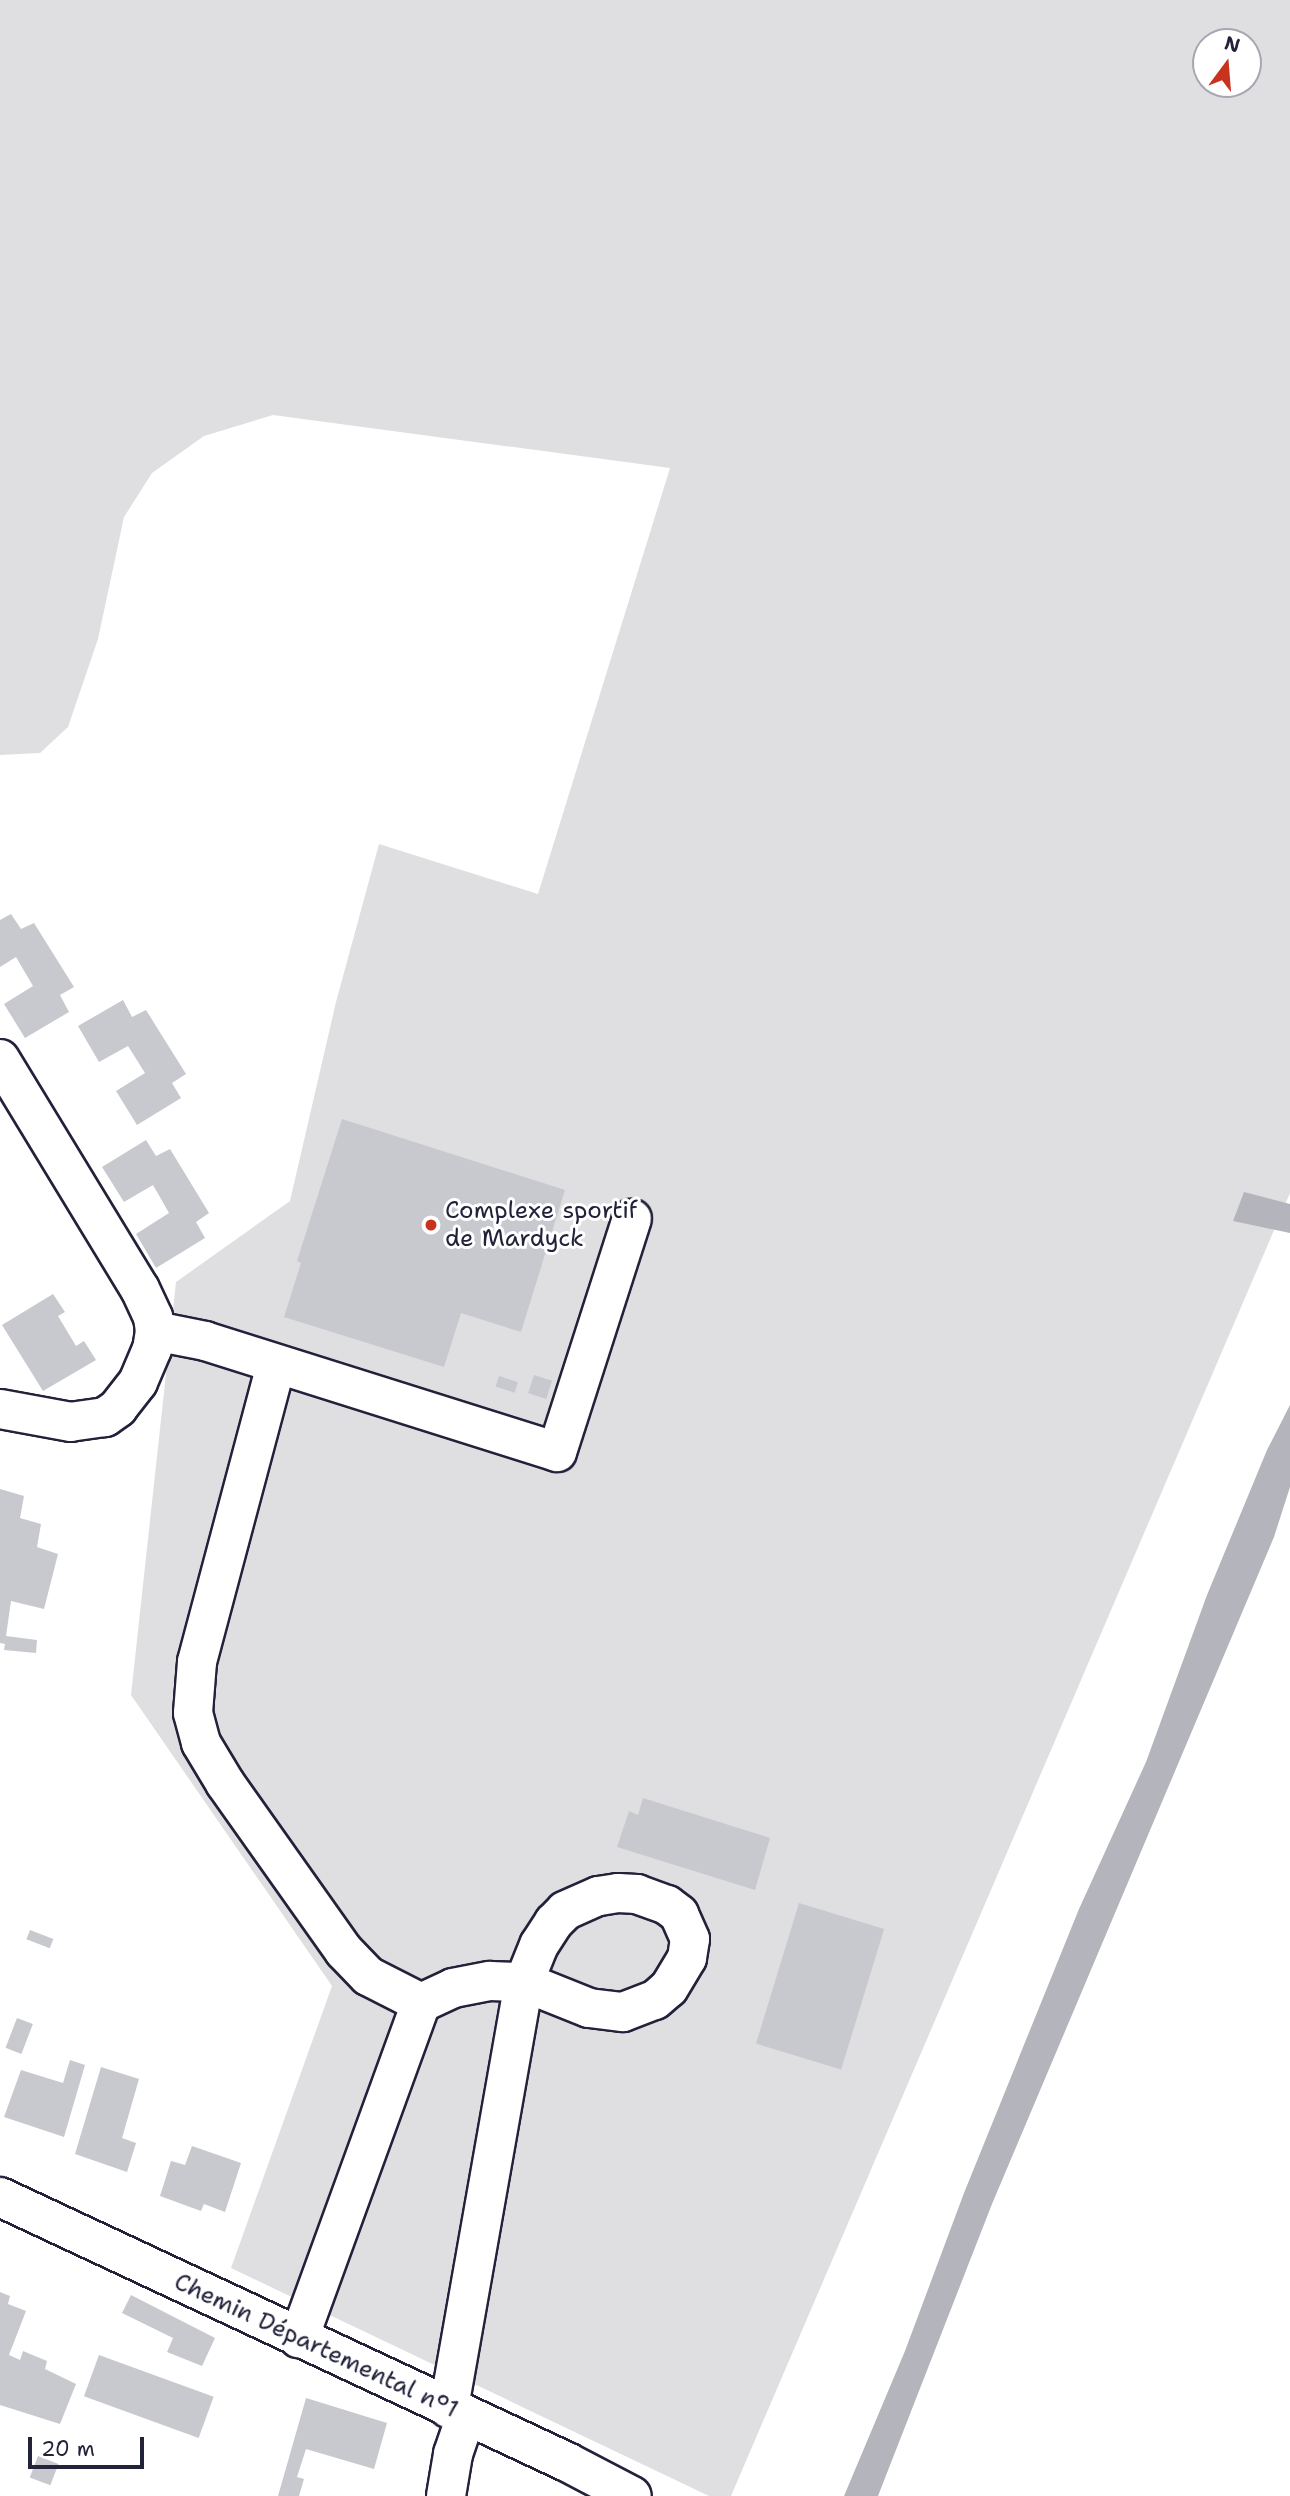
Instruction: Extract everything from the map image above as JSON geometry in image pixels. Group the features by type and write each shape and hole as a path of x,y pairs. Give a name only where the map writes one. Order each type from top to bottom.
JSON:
{"street":[{"path":"0,1059 140,1290 153,1317 155,1331 152,1349 138,1382 118,1408 105,1417 71,1422 0,1409"},
{"path":"155,1331 205,1341 557,1452 632,1219"},
{"path":"276,1365 197,1662 193,1713 201,1743 225,1783 344,1951 368,1976 421,2003 472,1983 524,1982 446,2496"},
{"path":"299,2338 421,2003"},
{"name":"Chemin Départemental n°1","path":"0,2197 595,2475 632,2496"}],"shaded area":[{"path":"0,0 1290,0 1290,1193 731,2496 709,2496 231,2268 332,1986 131,1695 176,1282 290,1201 336,1002 379,844 538,894 670,468 273,415 204,436 152,473 124,517 98,639 68,727 40,753 0,755"},
{"path":"1244,1192 1290,1204 1290,1233 1233,1221"},
{"path":"1290,1405 1290,1487 1274,1537 992,2204 878,2496 844,2496 905,2351 964,2193 1079,1909 1146,1762 1207,1595 1267,1450"}],"building":[{"path":"11,914 21,929 34,923 74,987 60,995 69,1012 25,1038 4,1004 33,986 16,957 0,967 0,920"},
{"path":"123,1000 132,1017 146,1010 186,1074 172,1083 181,1098 137,1125 116,1091 145,1073 128,1046 99,1062 78,1026"},
{"name":"Complexe sportif de Mardyck","path":"342,1119 565,1190 521,1332 461,1313 444,1367 284,1317 301,1263 297,1261"},
{"path":"146,1140 156,1156 170,1149 209,1213 196,1222 205,1238 156,1268 136,1234 169,1213 153,1185 124,1202 102,1167"},
{"path":"53,1294 65,1312 58,1316 76,1346 84,1341 96,1360 43,1391 2,1325"},
{"path":"534,1375 552,1381 546,1399 528,1393"},
{"path":"499,1376 518,1382 515,1393 496,1386"},
{"path":"0,1489 24,1496 20,1518 41,1524 37,1547 58,1554 44,1609 11,1601 6,1636 37,1640 36,1653 4,1650 5,1644 0,1643"},
{"path":"643,1798 770,1838 755,1890 617,1847 629,1811 638,1815"},
{"path":"799,1903 884,1929 841,2070 756,2044"},
{"path":"30,1930 53,1939 50,1948 26,1939"},
{"path":"17,2018 33,2024 21,2054 6,2048"},
{"path":"70,2060 85,2065 64,2137 4,2117 21,2070 63,2083"},
{"path":"101,2067 139,2079 122,2138 136,2143 127,2172 75,2154"},
{"path":"192,2146 241,2163 225,2212 204,2204 201,2211 160,2196 171,2161 185,2165"},
{"path":"0,2292 10,2296 8,2304 26,2311 9,2355 20,2360 23,2351 47,2361 45,2369 76,2384 60,2424 0,2405"},
{"path":"131,2295 215,2338 202,2366 167,2352 173,2338 122,2313"},
{"path":"99,2355 214,2397 199,2438 84,2396"},
{"path":"306,2398 387,2423 374,2469 306,2449 297,2477 304,2479 299,2496 278,2496"},
{"path":"38,2456 59,2464 50,2485 30,2477"}],"place":[{"name":"Complexe sportif de Mardyck","path":"431,1225"}]}
